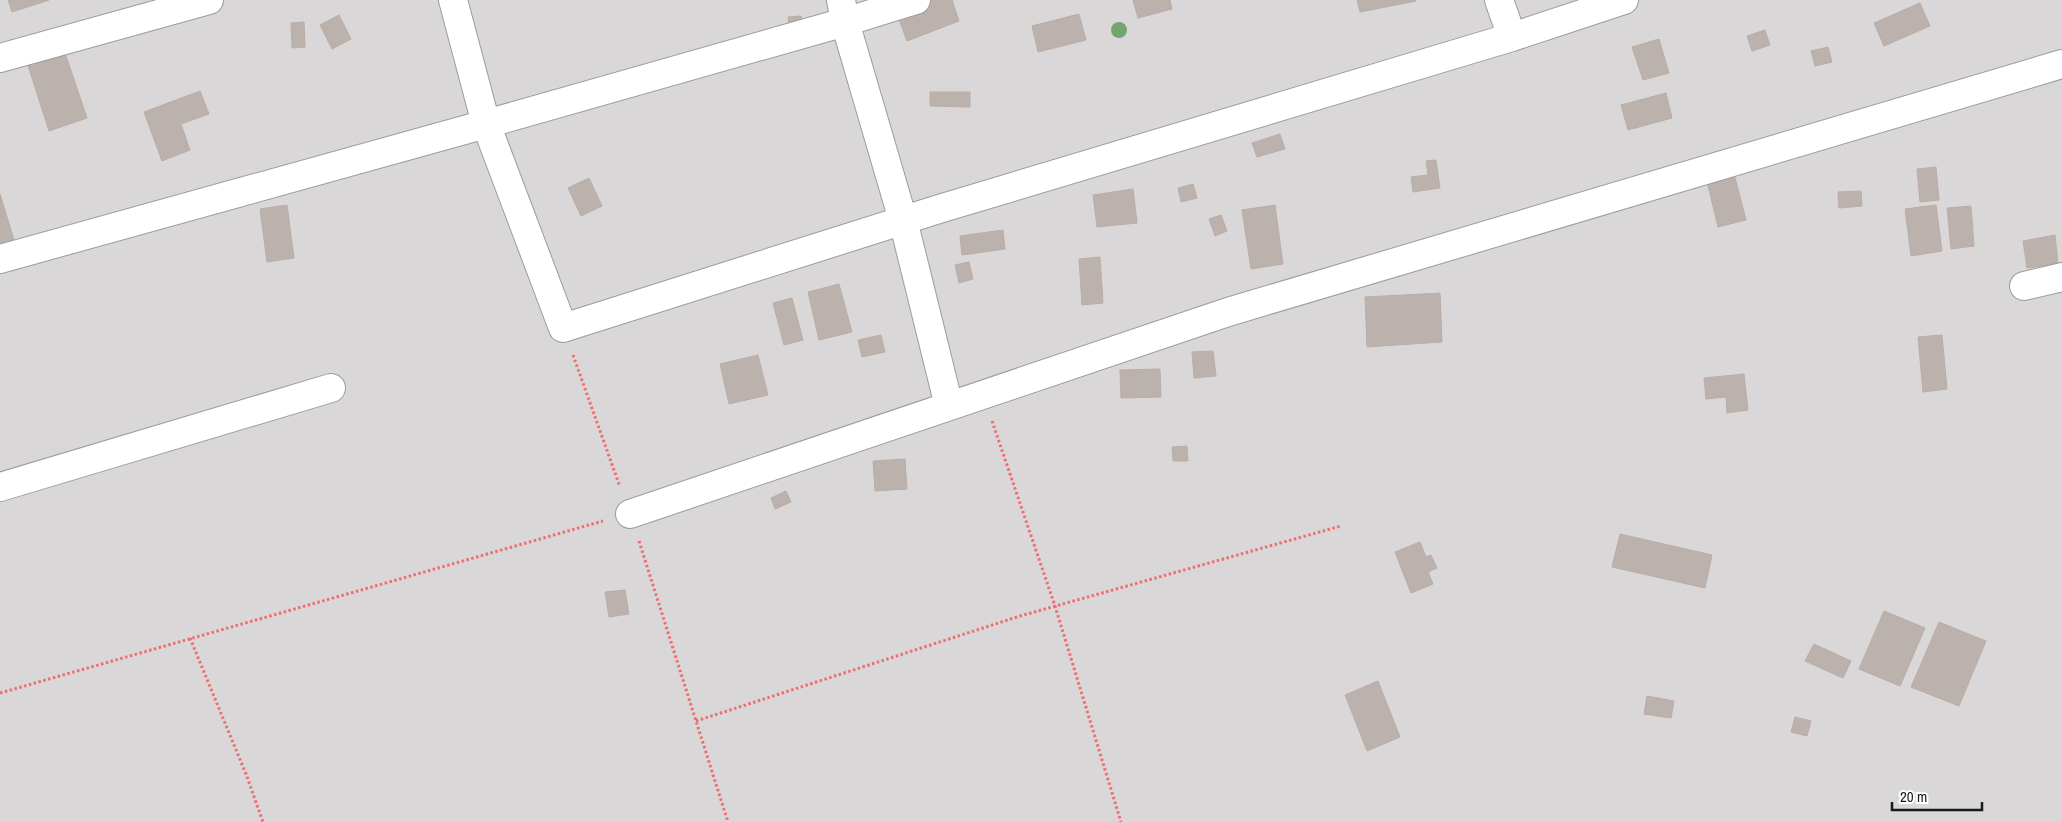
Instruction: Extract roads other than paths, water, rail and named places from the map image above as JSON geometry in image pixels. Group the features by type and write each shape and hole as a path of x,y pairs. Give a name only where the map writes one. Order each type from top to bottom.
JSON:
{"street":[{"path":"0,58 210,0"},
{"path":"453,0 486,124 563,328 904,220 1512,37 1624,0"},
{"path":"0,259 486,124 843,11 916,0"},
{"path":"1499,0 1512,37"},
{"path":"843,11 904,220 950,406"},
{"path":"630,514 1228,312 2062,64"},
{"path":"2024,286 2062,278"},
{"path":"0,487 331,388"}]}
